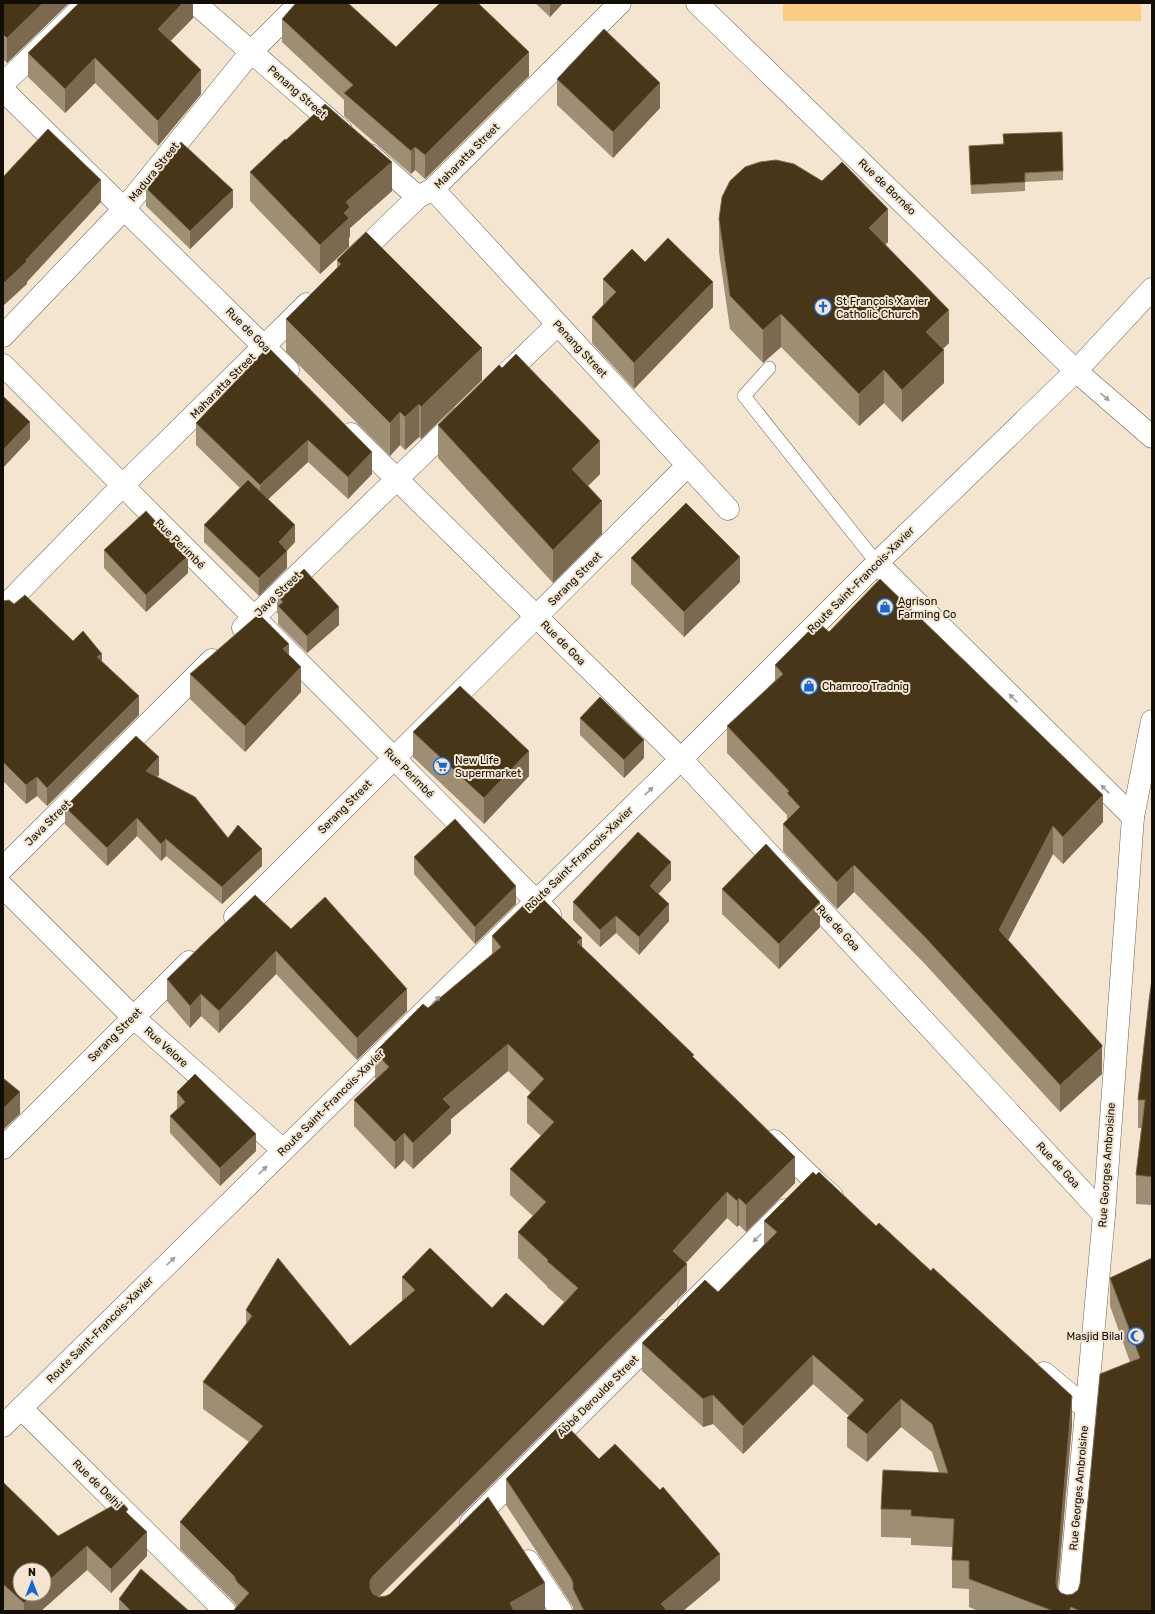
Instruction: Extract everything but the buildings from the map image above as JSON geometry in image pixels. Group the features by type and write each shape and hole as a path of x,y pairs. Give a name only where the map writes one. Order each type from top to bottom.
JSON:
{"street":[{"path":"3,84 87,3"},
{"name":"Penang Street","path":"195,3 251,52 425,193 557,325 728,509"},
{"name":"Madura Street","path":"3,336 125,208 251,52 300,3"},
{"name":"Maharatta Street","path":"338,274 425,193 620,3"},
{"name":"Rue de Bornéo","path":"698,3 1076,371 1152,437"},
{"name":"Rue de Goa","path":"3,90 125,208 303,385"},
{"name":"Route Saint-Francois-Xavier","path":"3,1426 681,759 877,563 1076,371 1152,290"},
{"name":"Maharatta Street","path":"3,608 122,486 321,291"},
{"name":"Java Street","path":"3,868 254,618 557,325"},
{"name":"Rue Perimbé","path":"3,365 564,929"},
{"name":"Rue de Goa","path":"336,418 396,480 537,616 681,759 1104,1214"},
{"name":"Serang Street","path":"218,933 687,466"},
{"path":"877,563 1133,817"},
{"name":"Rue Georges Ambroisine","path":"1068,1611 1104,1214 1133,817 1152,721"},
{"name":"Rue Velore","path":"3,887 133,1017 283,1150"},
{"name":"Serang Street","path":"3,1148 201,950"},
{"path":"759,1125 805,1190 845,1206"},
{"name":"Abbé Deroulde Street","path":"455,1538 805,1190"},
{"path":"1032,1362 1086,1408"},
{"name":"Rue de Delhi","path":"21,1408 225,1611"},
{"path":"490,1504 502,1523"},
{"path":"515,1542 561,1611"}],"lane":[{"path":"769,368 744,396 877,563"}],"shaded area":[{"path":"783,3 1141,3 1141,21 783,21"}],"place":[{"name":"St François Xavier Catholic Church","path":"823,307"},
{"name":"Agrison Farming Co","path":"885,607"},
{"name":"Chamroo Tradnig","path":"809,686"},
{"name":"New Life Supermarket","path":"442,766"},
{"name":"Masjid Bilal","path":"1136,1336"}]}
